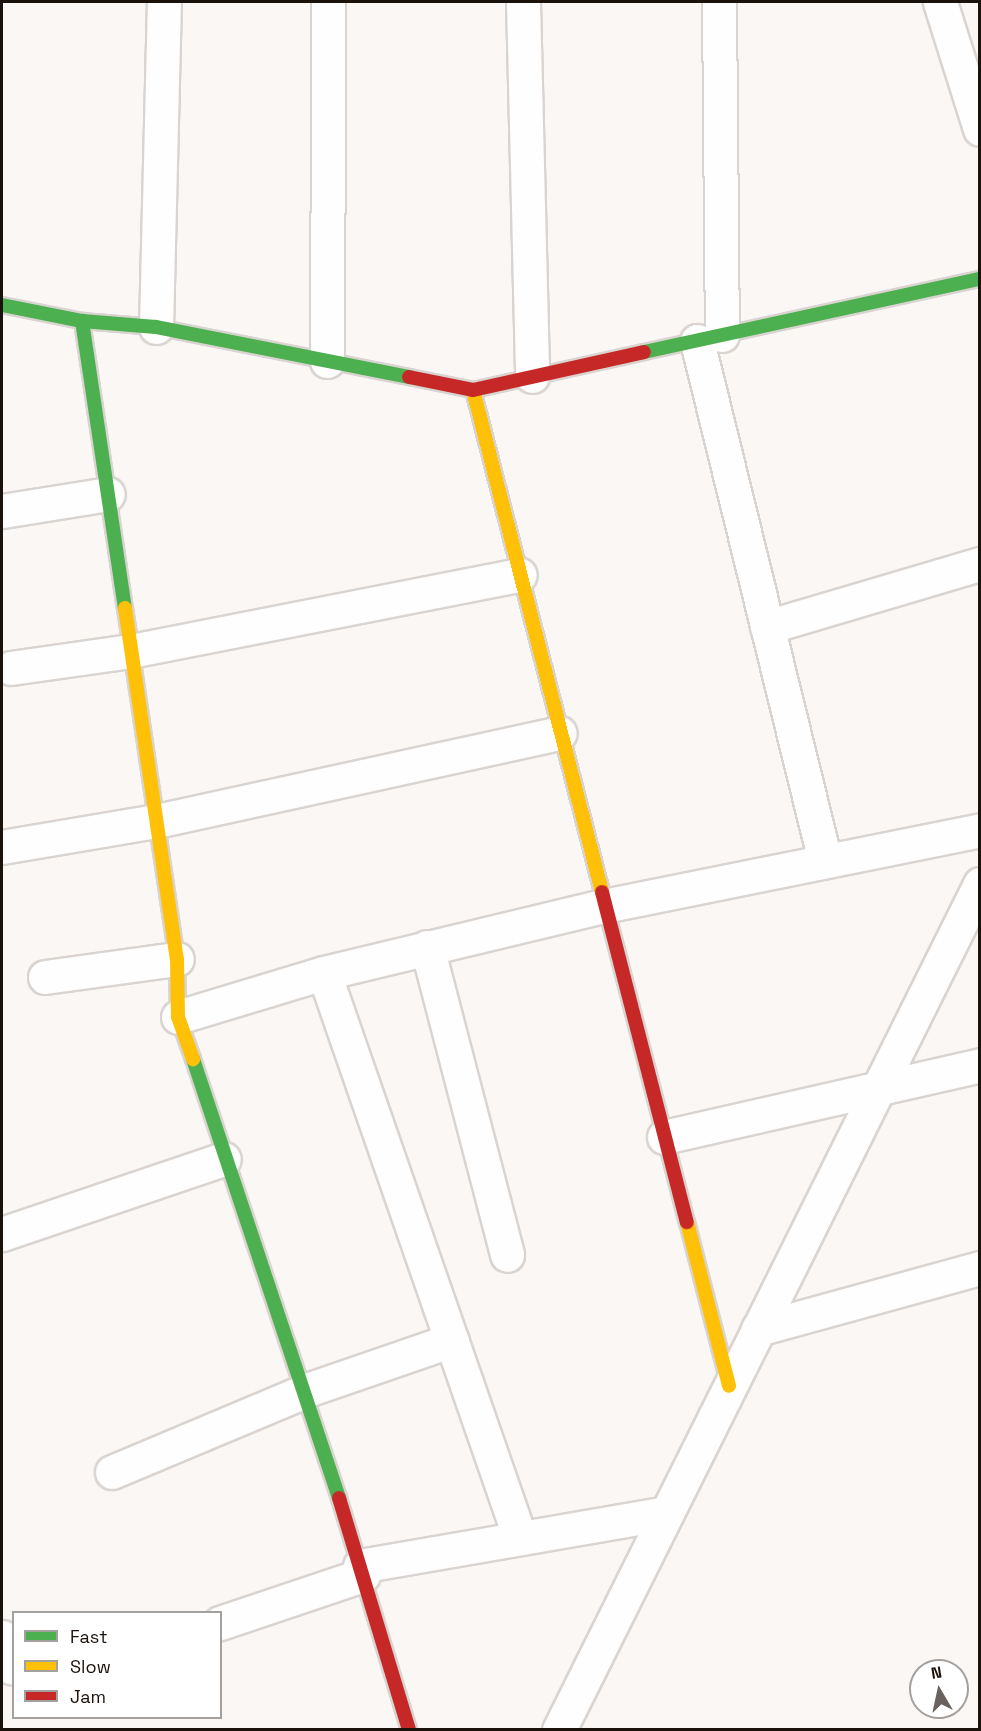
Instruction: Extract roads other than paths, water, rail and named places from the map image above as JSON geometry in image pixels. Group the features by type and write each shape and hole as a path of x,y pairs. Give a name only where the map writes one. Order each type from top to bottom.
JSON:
{"street":[{"path":"156,327 164,2"},
{"path":"327,361 328,2"},
{"path":"523,2 532,376"},
{"path":"719,2 709,338 767,627 825,861"},
{"path":"940,2 969,54 980,129"},
{"path":"2,305 82,321 156,327 474,390 980,279"},
{"path":"82,321 177,960 178,1017 224,1159 307,1390 409,1730"},
{"path":"474,390 604,906 729,1386"},
{"path":"2,511 108,494"},
{"path":"767,627 980,564"},
{"path":"10,668 131,651 520,575"},
{"path":"2,847 156,821 560,733"},
{"path":"178,1017 324,973 427,947 604,906 980,830"},
{"path":"559,1730 980,884"},
{"path":"427,947 507,1255"},
{"path":"45,977 177,960"},
{"path":"324,973 520,1538"},
{"path":"664,1137 875,1093 980,1065"},
{"path":"2,1234 224,1159"},
{"path":"758,1329 980,1268"},
{"path":"112,1472 307,1390 452,1340"},
{"path":"222,1622 361,1570 520,1538 666,1513"}]}
